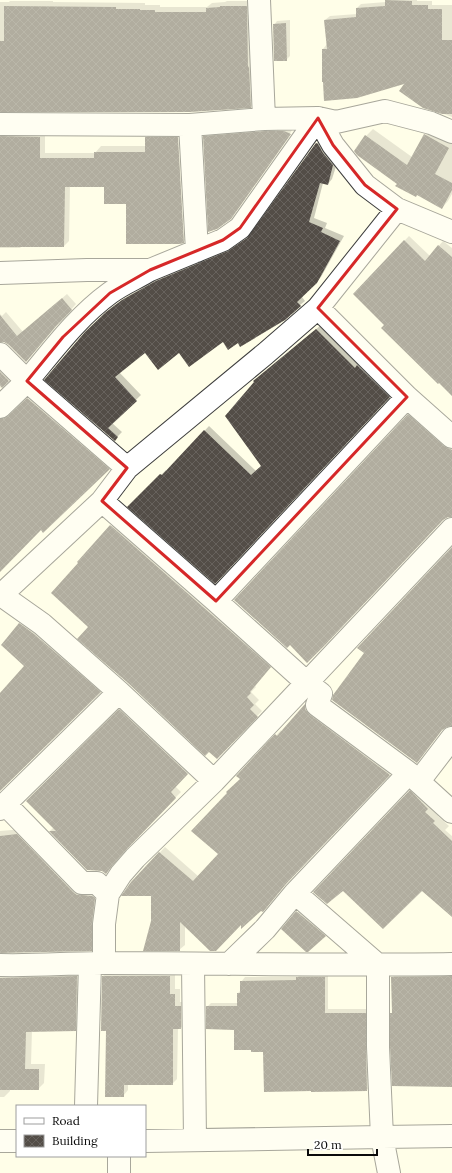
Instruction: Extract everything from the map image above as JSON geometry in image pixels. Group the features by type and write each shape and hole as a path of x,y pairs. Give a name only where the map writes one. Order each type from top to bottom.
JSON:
{"street":[{"path":"259,0 264,119"},
{"path":"0,124 190,125 264,119 318,118 336,122 385,111 431,124 452,132"},
{"path":"318,118 333,145 365,185 397,209 452,232"},
{"path":"0,407 27,381 63,337 110,293 150,270 223,240 240,228 318,118"},
{"path":"190,125 197,251"},
{"path":"214,781 119,692 42,624 0,595 102,501 128,468 318,308 397,209"},
{"path":"0,273 87,270 150,270"},
{"path":"318,308 407,397 452,437"},
{"path":"0,354 27,381 128,468"},
{"path":"216,601 407,397"},
{"path":"102,501 321,694 317,705 414,777 452,812"},
{"path":"86,1105 97,963 108,894 121,874 135,858 214,781 452,529"},
{"path":"108,894 97,882 82,883 3,807 119,692"},
{"path":"229,964 265,929 295,892 414,777 452,738"},
{"path":"295,892 378,965 378,1047 382,1137 389,1173"},
{"path":"0,965 35,966 97,963 378,965 452,964"},
{"path":"193,964 195,1140"},
{"path":"146,1141 452,1136"},
{"path":"0,1141 16,1141"},
{"path":"119,1157 119,1173"}],"highlighted area":[{"path":"318,118 333,145 365,185 397,209 318,308 407,397 216,601 102,501 127,468 27,381 63,337 110,293 150,270 223,240 240,228"}],"building":[{"path":"385,0 412,1 412,5 428,5 428,9 442,9 442,40 452,40 452,114 442,114 423,108 399,91 404,84 357,98 324,101 322,82 322,49 327,49 324,20 356,17 356,8 385,6"},
{"path":"4,6 116,7 116,9 155,10 155,12 206,12 206,8 220,6 247,6 248,68 249,66 251,108 190,112 0,112 0,41 4,41"},
{"path":"286,23 287,61 274,61 273,24"},
{"path":"284,131 291,134 231,219 217,229 208,232 203,136"},
{"path":"424,134 449,148 435,174 452,183 452,190 442,209 417,195 416,197 395,186 397,184 357,155 354,151 365,135 407,165"},
{"path":"0,136 40,137 40,158 94,158 94,152 145,152 145,137 178,137 184,243 126,244 126,204 104,204 104,187 65,187 64,247 0,247"},
{"path":"316,143 333,165 328,185 320,183 309,222 323,228 321,232 340,241 317,283 297,302 301,306 285,320 240,347 238,343 228,350 223,342 189,367 179,353 158,370 145,353 115,377 137,401 108,428 118,437 115,441 44,380 85,332 106,312 122,300 156,281 228,251 247,238"},
{"path":"404,240 425,261 438,245 452,257 452,396 381,328 384,325 353,294"},
{"path":"62,298 72,310 56,326 26,362 9,345 4,342 0,342 0,315 17,336"},
{"path":"316,329 355,368 357,365 390,397 215,584 127,507 160,474 162,475 204,430 251,475 261,466 225,416 254,382 253,381"},
{"path":"0,372 9,381 2,388 0,385"},
{"path":"27,398 110,469 43,533 41,530 0,572 0,419 8,416"},
{"path":"408,414 444,446 452,450 452,517 448,517 443,520 307,663 290,645 287,648 234,600"},
{"path":"110,525 271,667 247,697 254,705 250,709 258,717 217,759 209,752 205,756 128,683 77,639 88,627 51,593"},
{"path":"452,547 452,726 442,730 417,763 332,700 333,695 364,653 357,648"},
{"path":"19,623 34,634 101,692 0,791 0,693 24,666 1,645"},
{"path":"305,704 305,709 310,715 390,775 286,884 263,912 261,911 241,929 241,925 216,951 210,951 180,922 180,951 143,951 151,921 151,896 121,896 131,882 159,852 193,881 218,854 191,831 227,793 226,792 240,779 236,776 275,734 277,736"},
{"path":"119,709 188,774 171,792 176,798 126,850 106,874 102,871 87,870 49,831 56,831 26,801"},
{"path":"410,790 428,809 425,812 435,821 433,823 452,841 452,917 422,891 383,929 343,891 327,904 313,892"},
{"path":"17,834 73,892 77,895 92,896 95,898 92,924 92,951 0,953 0,836"},
{"path":"296,911 326,936 308,952 306,952 281,929"},
{"path":"77,976 76,1031 26,1032 25,1069 39,1069 39,1090 0,1090 0,978"},
{"path":"102,976 170,976 170,994 175,994 175,1006 181,1006 181,1029 173,1029 173,1085 124,1085 124,1097 105,1097 106,1031 101,1031"},
{"path":"452,976 452,1087 392,1086 390,1047 390,1013 392,1013 391,977"},
{"path":"296,977 325,977 325,1013 366,1013 367,1091 264,1092 263,1052 234,1050 234,1030 206,1029 206,1006 237,1006 237,993 240,993 240,981 296,980"}]}
